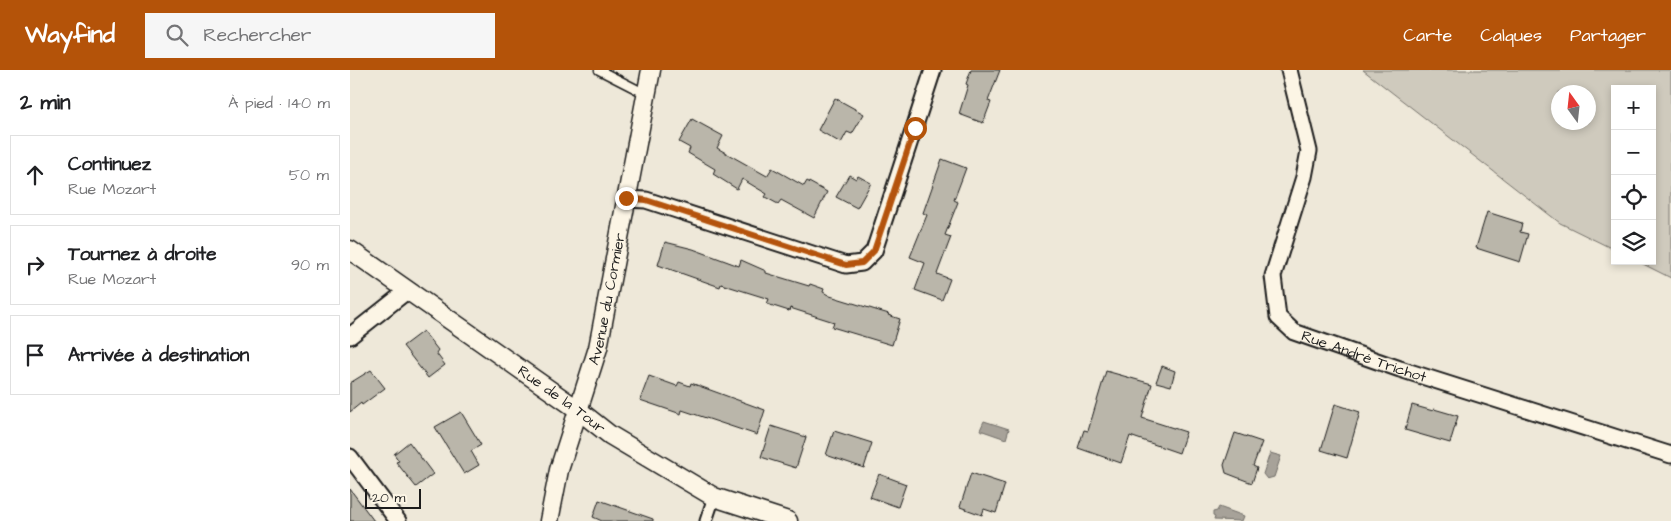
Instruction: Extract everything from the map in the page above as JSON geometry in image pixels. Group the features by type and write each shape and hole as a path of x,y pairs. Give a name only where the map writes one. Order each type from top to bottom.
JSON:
{"street":[{"name":"Avenue du Cormier","path":"548,521 559,470 598,348 652,70"},
{"path":"626,198 646,200 846,265 862,263 874,251 933,70"},
{"name":"Rue André Trichot","path":"1288,70 1309,151 1304,177 1273,276 1278,317 1285,326 1294,332 1400,369 1671,455"},
{"name":"Rue de la Tour","path":"350,250 577,409 610,435 714,497 788,521"},
{"path":"350,336 408,290"},
{"path":"350,457 398,521"},
{"path":"706,521 714,497"}],"lane":[{"path":"599,70 648,94"}],"shaded area":[{"path":"1363,70 1671,70 1671,278 1645,265 1656,265 1656,85 1611,85 1611,248 1560,223"},
{"path":"984,421 1009,429 1006,439 980,430"},
{"path":"1270,453 1281,456 1274,477 1267,479 1263,474"},
{"path":"1219,507 1244,516 1242,521 1214,520 1213,512 1217,511"}],"building":[{"path":"971,70 1000,70 988,101 991,102 983,123 959,114"},
{"path":"835,98 864,114 852,134 847,132 841,143 818,130"},
{"path":"692,119 723,136 717,148 767,176 772,168 804,186 807,181 827,192 814,218 781,200 778,204 765,197 767,194 742,179 737,189 713,174 715,169 688,153 690,148 679,142"},
{"path":"942,159 966,168 954,200 958,202 945,235 951,237 937,274 950,279 942,300 915,290 925,263 910,257 927,215 923,213"},
{"path":"849,175 856,179 858,176 871,183 857,208 836,197"},
{"path":"1487,212 1522,223 1520,232 1528,234 1520,262 1476,248"},
{"path":"665,242 693,249 739,266 741,260 766,271 766,273 809,286 810,284 824,289 823,292 830,296 889,314 900,319 892,345 832,327 834,322 790,308 789,311 767,304 769,299 721,284 720,287 658,265"},
{"path":"423,331 438,350 436,353 445,365 428,378 403,346"},
{"path":"1162,366 1175,371 1171,386 1156,382"},
{"path":"371,370 385,388 350,412 350,383"},
{"path":"1106,371 1152,384 1142,418 1186,432 1179,453 1130,436 1121,463 1078,448 1084,430 1088,431"},
{"path":"649,376 677,386 679,382 690,386 691,383 765,410 757,435 682,410 681,414 640,400"},
{"path":"1335,404 1360,412 1347,458 1321,450"},
{"path":"1412,405 1458,416 1450,443 1405,430"},
{"path":"461,412 481,445 471,451 479,465 464,474 435,427"},
{"path":"771,426 806,437 796,468 761,457"},
{"path":"834,431 872,443 864,468 826,455"},
{"path":"1235,433 1262,442 1253,466 1257,468 1252,483 1226,473 1224,465"},
{"path":"409,442 433,474 416,487 396,462 399,461 394,454"},
{"path":"971,473 1005,484 996,513 984,509 982,515 960,507"},
{"path":"879,474 906,484 898,507 870,497"},
{"path":"350,489 374,521 350,521"},
{"path":"599,500 653,519 653,521 602,521 593,517"}],"route":[{"path":"626,198 646,200 846,265 862,263 874,251 915,128"}]}
